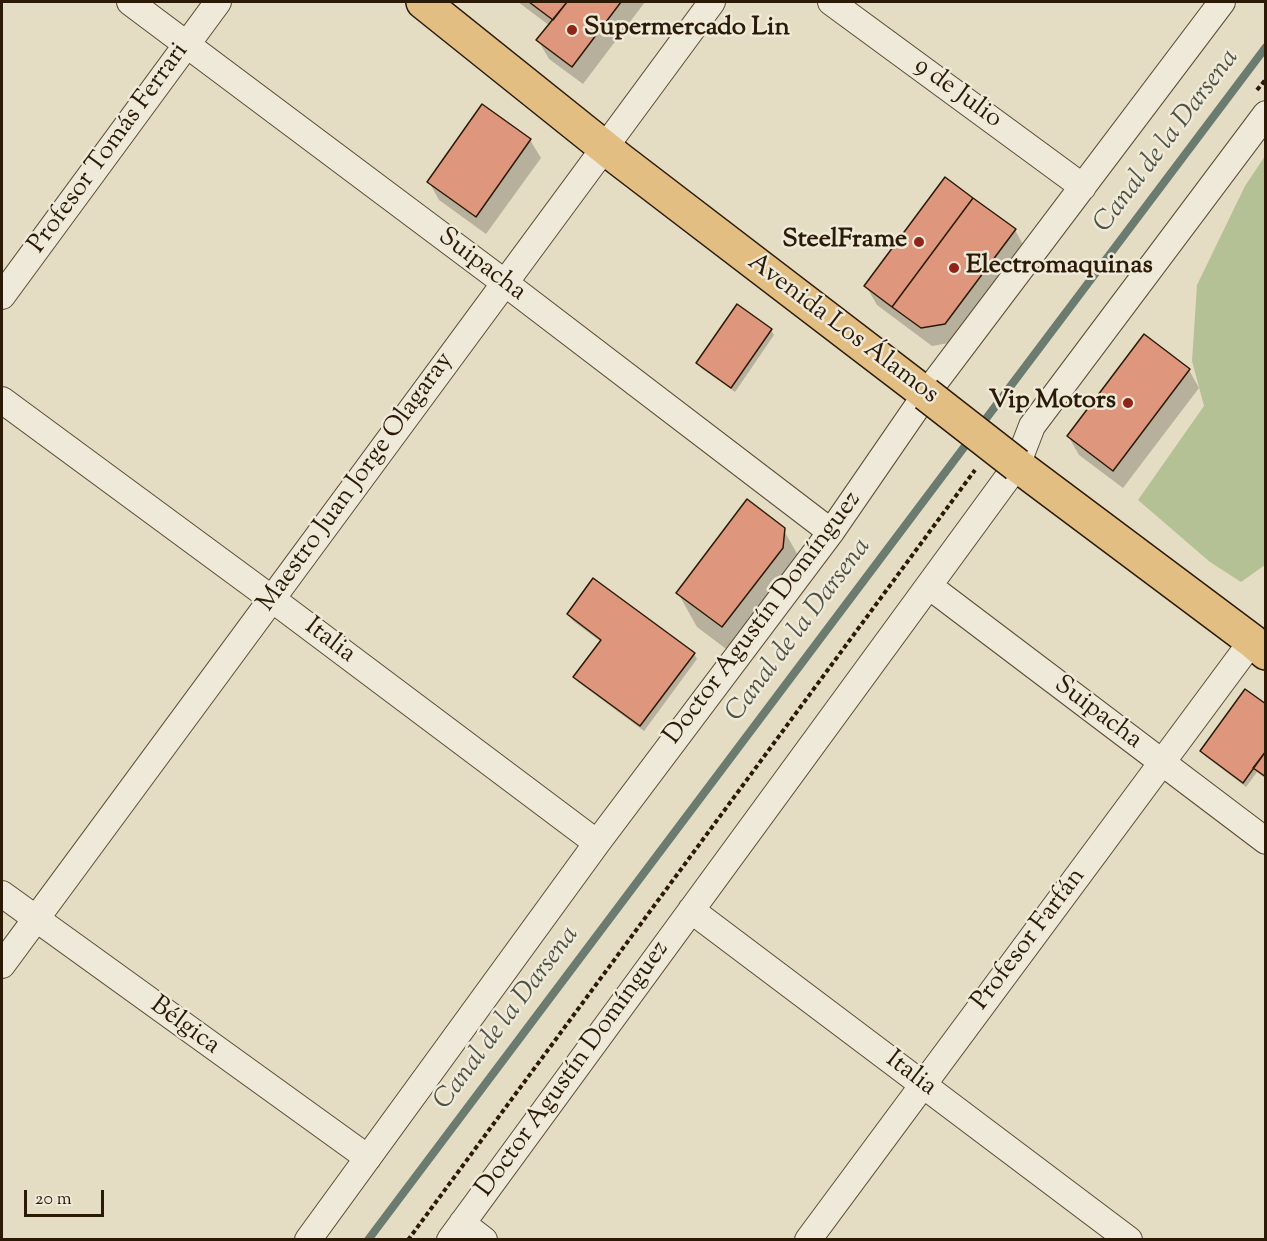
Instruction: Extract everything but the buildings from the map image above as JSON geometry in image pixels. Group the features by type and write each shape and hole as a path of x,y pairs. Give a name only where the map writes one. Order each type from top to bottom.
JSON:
{"main road":[{"name":"Avenida Los Álamos","path":"423,2 628,166 1017,465 1259,647"}],"street":[{"name":"Suipacha","path":"130,2 505,283 831,532"},
{"name":"Profesor Tomás Ferrari","path":"2,296 218,2"},
{"name":"Maestro Juan Jorge Olagaray","path":"2,965 712,2"},
{"name":"9 de Julio","path":"831,2 1083,187"},
{"name":"Doctor Agustín Domínguez","path":"308,1239 597,843 831,532 926,394 1222,2"},
{"name":"Doctor Agustín Domínguez","path":"456,1231 1017,465 1032,426 1258,106"},
{"name":"Italia","path":"2,400 597,843"},
{"name":"Suipacha","path":"929,586 1266,841"},
{"name":"Profesor Farfán","path":"808,1239 1162,763 1259,647"},
{"name":"Bélgica","path":"2,894 368,1158"},
{"name":"Italia","path":"692,910 1129,1239"},
{"path":"456,1231 484,1239"}],"path":[{"path":"1258,106 1266,79"},
{"path":"408,1239 980,463"}],"green space":[{"path":"1265,156 1265,565 1241,582 1210,562 1138,500 1204,406 1192,361 1197,285 1245,186"}],"waterway":[{"name":"Canal de la Darsena","path":"979,428 1266,47"},
{"name":"Canal de la Darsena","path":"368,1240 971,438"}],"place":[{"name":"Supermercado Lin","path":"572,30"},
{"name":"SteelFrame","path":"919,242"},
{"name":"Electromaquinas","path":"954,268"},
{"name":"Vip Motors","path":"1128,403"}]}
